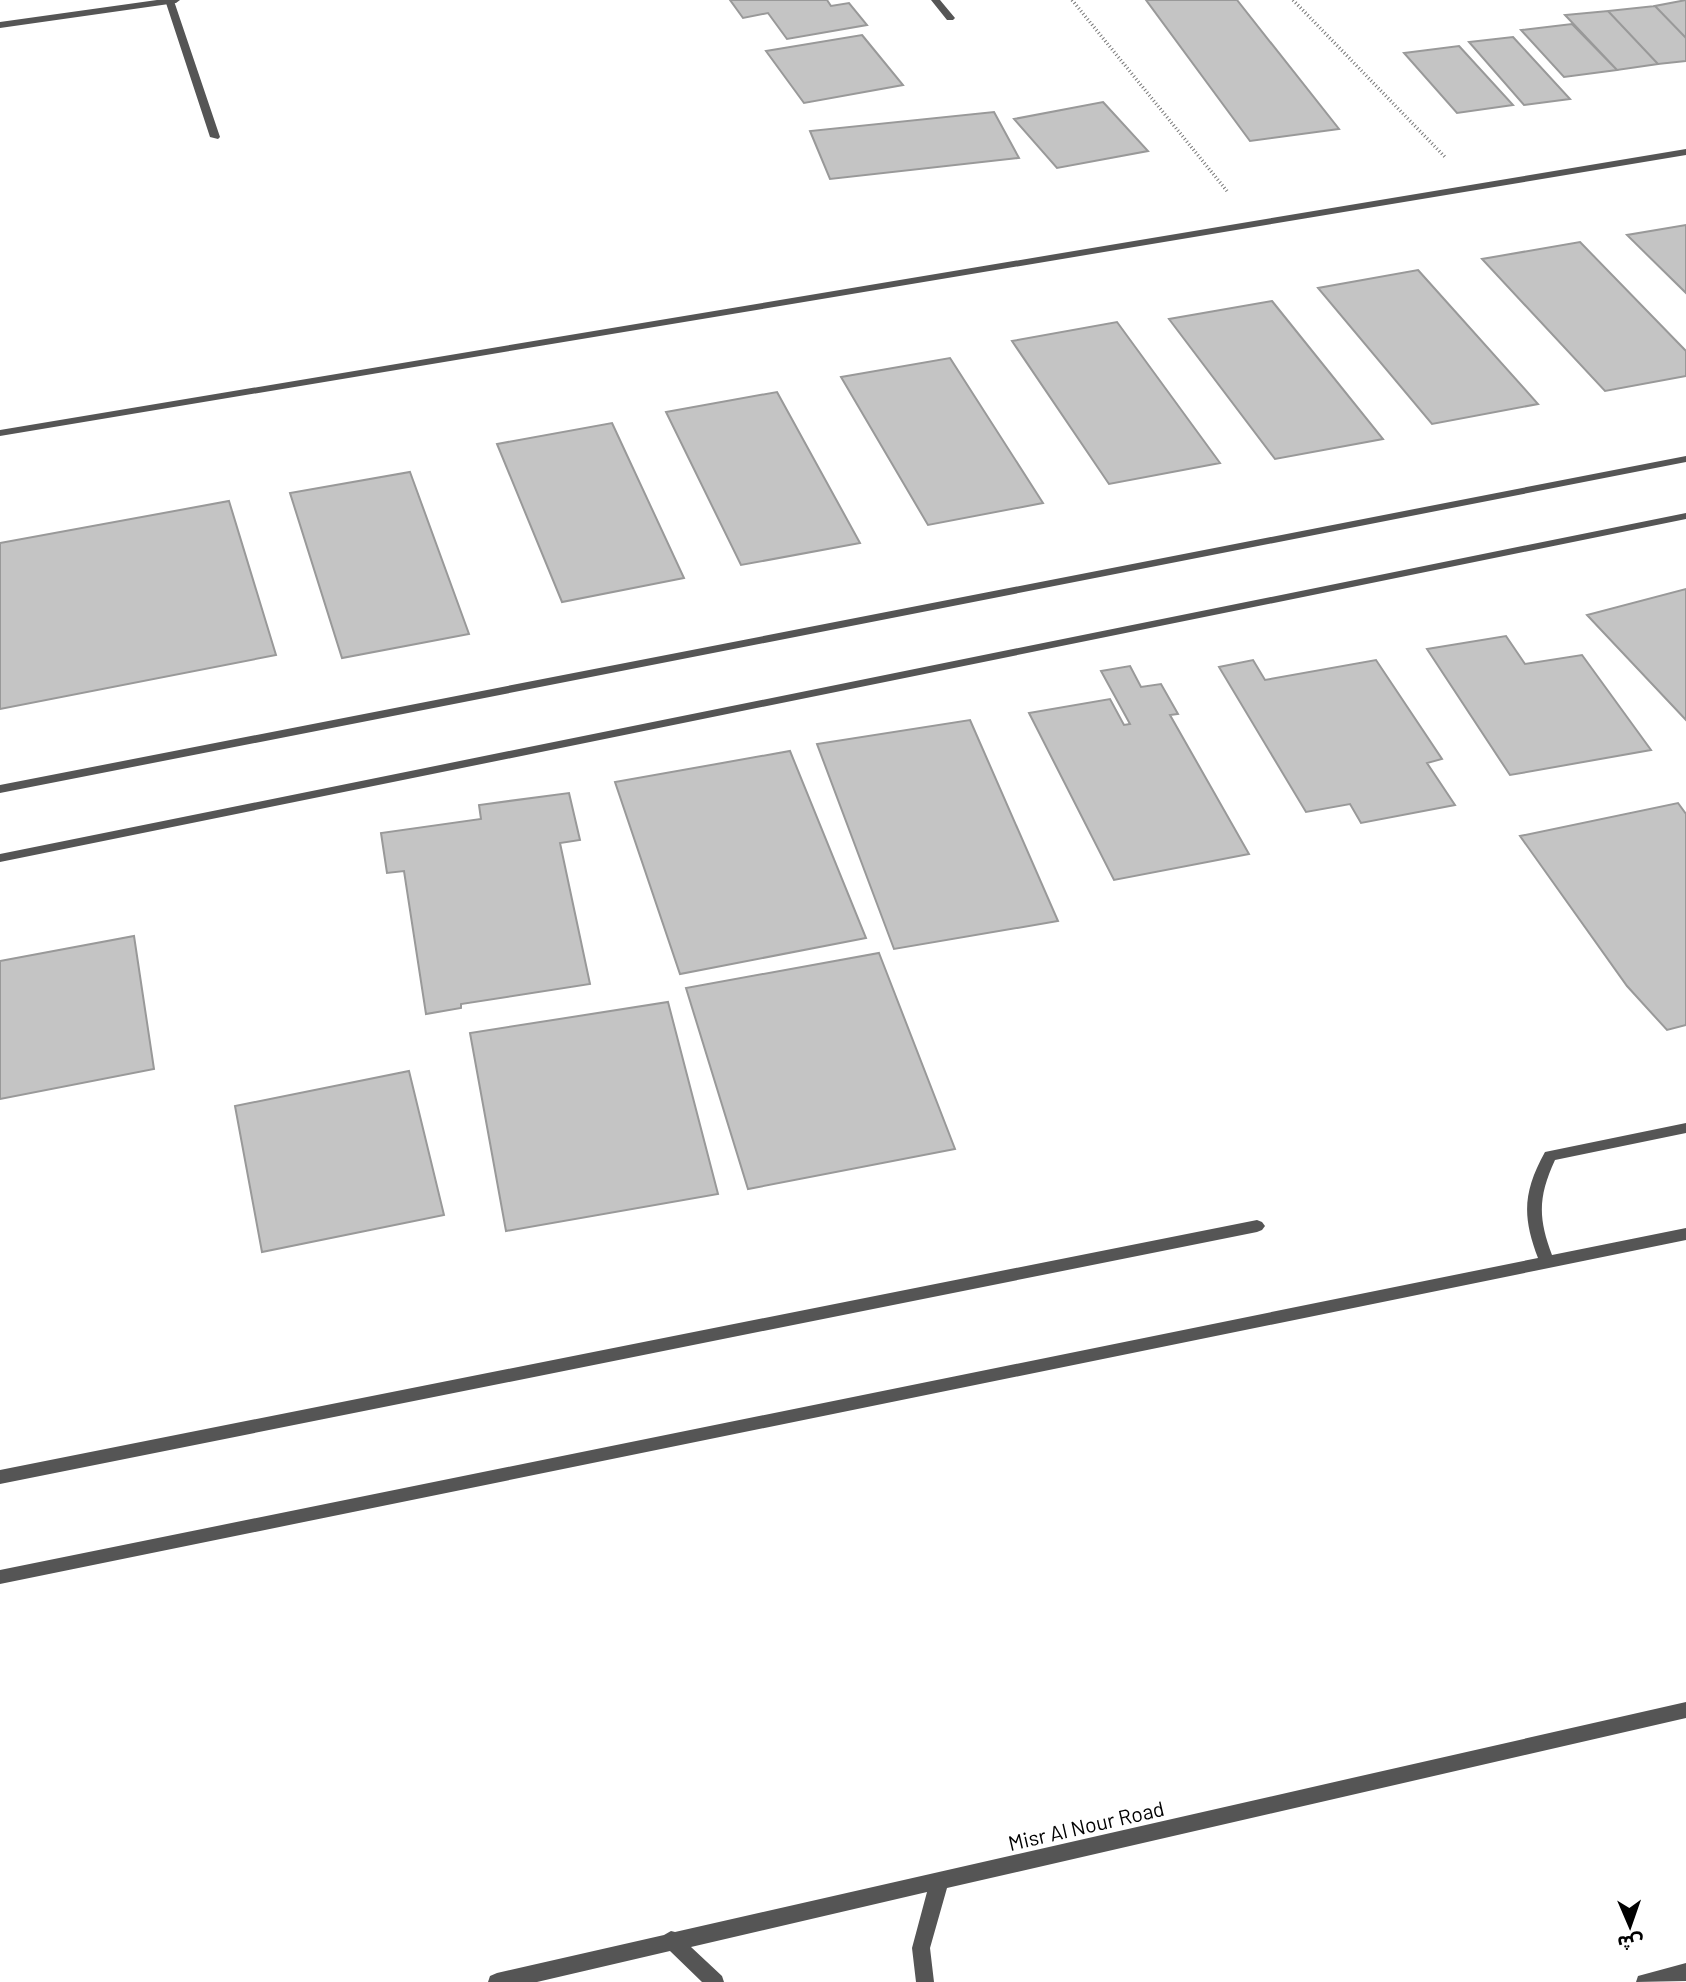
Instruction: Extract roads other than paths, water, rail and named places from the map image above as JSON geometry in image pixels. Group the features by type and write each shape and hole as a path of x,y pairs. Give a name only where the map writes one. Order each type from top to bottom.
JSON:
{"street":[{"path":"0,25 176,0"},
{"path":"935,0 950,18"},
{"path":"169,1 215,137"},
{"path":"0,433 1686,152"},
{"path":"0,789 1686,459"},
{"path":"0,858 1686,516"},
{"path":"1547,1263 1533,1224 1534,1187 1550,1156 1686,1128"},
{"path":"0,1476 1256,1226"},
{"path":"0,1577 1686,1234"},
{"name":"Misr Al Nour Road","path":"497,1982 671,1940 939,1882 1686,1710"},
{"path":"925,1982 921,1948 939,1882"},
{"path":"671,1940 715,1982"},
{"path":"1645,1982 1686,1972"}]}
